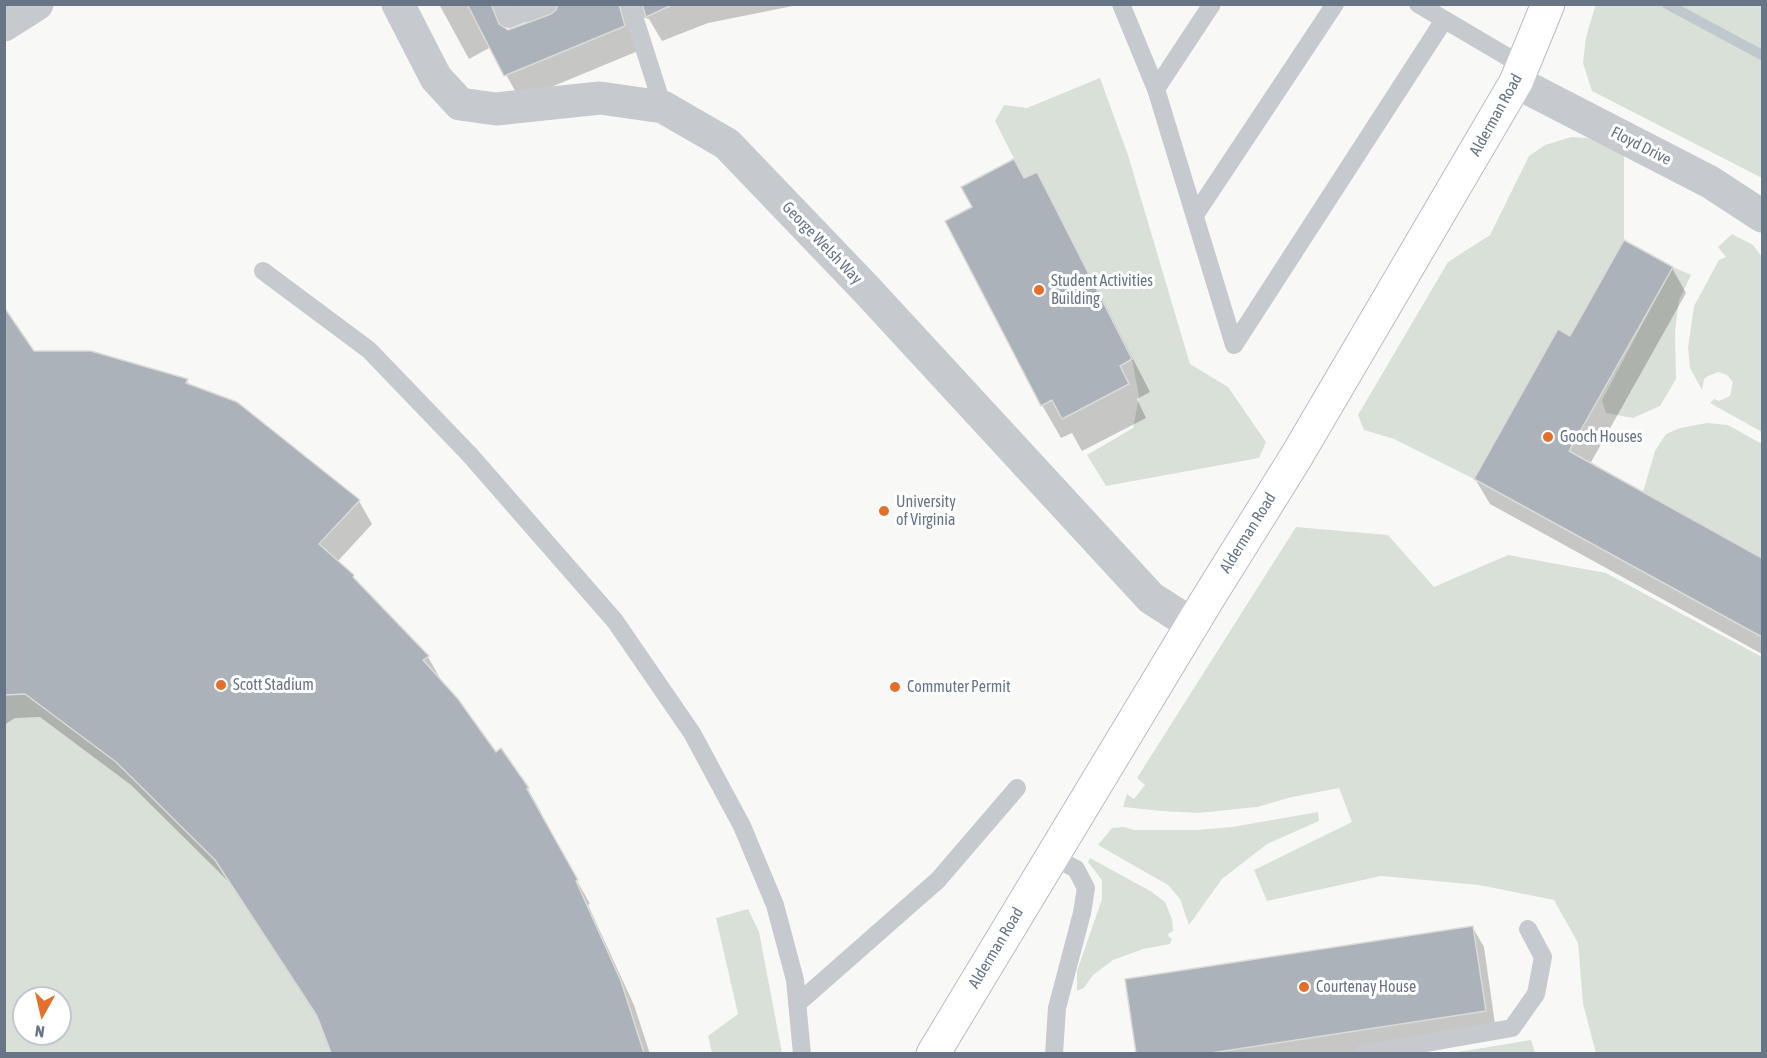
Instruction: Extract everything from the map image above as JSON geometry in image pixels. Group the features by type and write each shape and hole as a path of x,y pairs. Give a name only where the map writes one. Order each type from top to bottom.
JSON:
{"main road":[{"name":"Alderman Road","path":"933,1053 1296,458 1520,74 1548,4"}],"street":[{"path":"4,25 37,4"},
{"name":"George Welsh Way","path":"401,6 436,78 460,104 495,109 600,98 663,107 727,144 1151,597 1193,625"},
{"name":"Floyd Drive","path":"1520,74 1710,182 1762,216"}],"lane":[{"path":"502,4 509,19 548,4"},
{"path":"630,4 663,107"},
{"path":"1120,4 1156,89 1233,345 1444,20"},
{"path":"1156,89 1212,4"},
{"path":"1195,215 1335,4"},
{"path":"1418,4 1520,74"},
{"path":"263,271 369,350 470,455 615,621 692,733 742,826 775,905 795,980 802,1053"},
{"path":"797,1004 938,880 1017,788"},
{"path":"1052,856 1076,869 1086,888 1058,1008 1054,1053"},
{"path":"1363,1053 1512,1028 1536,994 1543,957 1528,929"}],"shaded area":[{"path":"1596,4 1762,5 1762,178 1592,91 1583,63 1586,37"},
{"path":"1100,78 1128,155 1190,364 1228,387 1266,442 1259,458 1106,486 1087,455 1133,428 1139,397 1132,359 1037,173 1024,178 995,121 1004,105 1027,108"},
{"path":"1571,137 1588,138 1624,153 1624,240 1570,336 1558,329 1510,418 1517,439 1501,430 1474,479 1394,439 1364,430 1358,415 1448,262 1490,235 1529,156 1545,145"},
{"path":"1732,234 1753,245 1762,257 1762,432 1710,403 1714,399 1719,401 1730,396 1733,382 1727,375 1718,372 1708,376 1704,379 1702,390 1690,368 1688,348 1694,306 1719,260 1726,257 1718,247"},
{"path":"1673,267 1691,275 1679,300 1675,331 1676,379 1660,406 1633,418 1606,413 1602,400"},
{"name":"Scott Stadium","path":"91,351 188,379 169,426 210,392 237,402 360,500 314,551 615,992 634,1053 5,1053 4,352"},
{"path":"1707,423 1728,425 1762,444 1762,558 1643,492 1655,451 1666,434 1680,428"},
{"path":"1296,527 1388,535 1434,587 1508,555 1606,573 1762,657 1762,1053 1596,1053 1583,1004 1578,943 1554,900 1479,885 1381,876 1267,901 1254,870 1352,822 1339,788 1292,797 1257,807 1198,813 1123,807 1127,794 1134,799 1145,785 1137,778"},
{"path":"1318,812 1319,821 1267,844 1222,879 1189,925 1180,899 1168,885 1098,845 1112,828 1197,830 1232,827"},
{"path":"1090,858 1152,892 1165,902 1172,919 1173,931 1168,934 1172,939 1170,944 1143,949 1113,960 1093,975 1084,988 1077,991 1077,971 1102,899 1102,880 1088,862"},
{"path":"748,909 759,932 782,1053 712,1053 708,1036 738,1014 716,918"},
{"path":"1531,1040 1535,1053 1452,1053"}],"building":[{"path":"467,4 491,4 499,24 508,30 551,14 556,10 558,4 619,4 625,26 504,76"},
{"path":"642,4 674,4 646,17"},
{"name":"Student Activities Building","path":"1014,159 1024,178 1037,172 1132,359 1120,366 1129,384 1062,419 1052,400 1041,406 945,221 972,207 961,187"},
{"name":"Gooch Houses","path":"1624,240 1673,267 1569,451 1762,558 1762,637 1474,479 1558,329 1570,336"},
{"name":"Scott Stadium","path":"4,307 34,351 91,351 188,379 186,383 237,402 360,500 319,544 354,575 353,577 429,656 423,660 458,699 496,752 501,748 529,788 527,789 578,880 576,881 621,981 644,1053 331,1053 317,1016 215,860 116,762 25,694 4,695"},
{"name":"Courtenay House","path":"1473,926 1486,1011 1211,1053 1136,1053 1125,979"}],"waterway":[{"path":"1667,4 1762,55"}],"place":[{"name":"Student Activities Building","path":"1039,290"},
{"name":"Gooch Houses","path":"1548,437"},
{"name":"University of Virginia","path":"884,511"},
{"name":"Scott Stadium","path":"221,685"},
{"name":"Commuter Permit","path":"895,687"},
{"name":"Courtenay House","path":"1304,987"}]}
